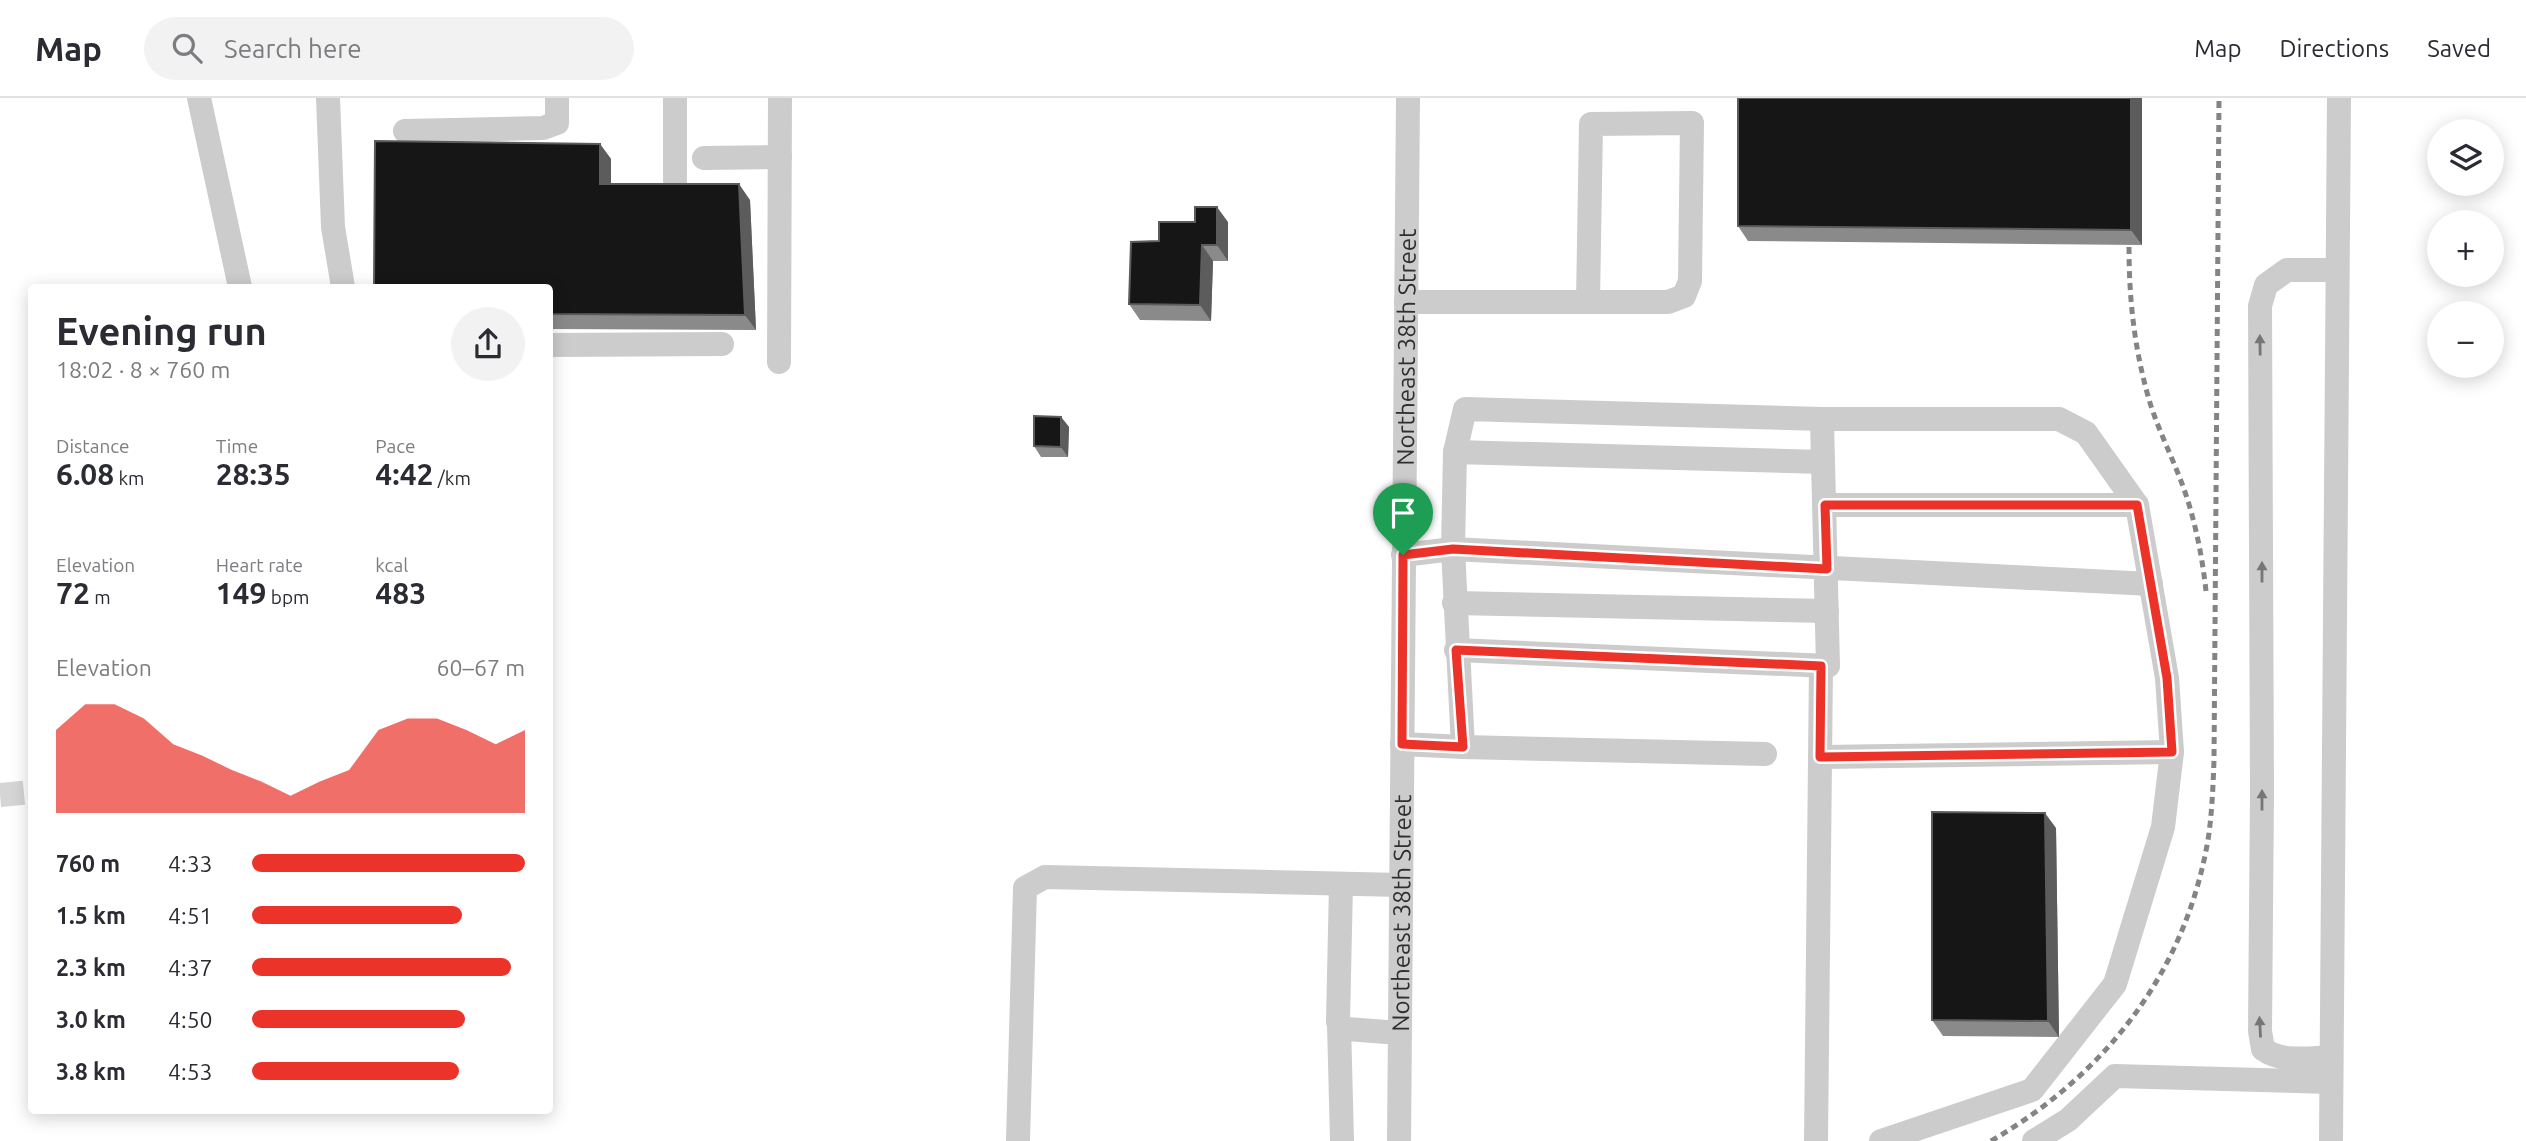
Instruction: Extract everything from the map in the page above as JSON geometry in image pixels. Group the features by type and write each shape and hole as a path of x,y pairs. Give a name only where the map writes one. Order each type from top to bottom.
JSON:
{"street":[{"path":"199,98 239,284"},
{"path":"328,98 332,227 342,284"},
{"path":"405,131 542,128 557,122 557,98"},
{"path":"675,181 676,98"},
{"path":"779,362 780,98"},
{"name":"Northeast 38th Street","path":"1399,1141 1408,98"},
{"path":"2331,1141 2339,98"},
{"path":"1406,302 1588,302 1668,302 1684,296 1690,281 1692,123 1591,124 1588,302"},
{"path":"704,158 780,157"},
{"path":"2331,1057 2290,1058 2270,1055 2263,1049 2260,1031 2260,306 2266,285 2287,270 2337,270"},
{"path":"553,345 722,344"},
{"path":"1463,747 1453,549 1455,452 1465,409 1822,419 2059,419 2086,433 2137,505 2167,678 2172,752 2163,827 2115,984 2032,1090 1881,1141"},
{"path":"1456,650 1828,666 1822,419"},
{"path":"1455,452 1823,462"},
{"path":"1825,505 2137,505"},
{"path":"1403,555 1453,549 2151,584"},
{"path":"1454,603 1827,611"},
{"path":"1816,1141 1821,666"},
{"path":"1402,744 1765,754"},
{"path":"1820,757 2172,752"},
{"path":"1018,1141 1025,888 1045,877 1401,885"},
{"path":"1341,884 1339,1024 1342,1141"},
{"path":"1339,1024 1347,1030 1399,1033"},
{"path":"2034,1141 2068,1121 2115,1076 2331,1082"}],"building":[{"path":"1738,98 2131,98 2131,230 1738,226"},
{"path":"375,141 600,144 600,184 739,184 745,315 553,314 553,284 374,284"},
{"path":"1195,207 1217,207 1217,245 1202,245 1200,305 1129,304 1131,242 1159,241 1159,222 1195,222"},
{"path":"1034,416 1061,417 1061,447 1034,446"},
{"path":"1932,812 2045,813 2048,1021 1932,1020"}],"tunnel":[{"path":"0,795 28,792"}],"railway":[{"path":"1991,1141 2070,1084 2104,1051 2134,1015 2160,976 2181,934 2197,888 2208,840 2214,760 2219,98"},
{"path":"2129,247 2133,322 2143,377 2155,417 2190,507 2206,591"}],"route":[{"path":"1825,505 2137,505 2167,678 2172,752 1820,757 1821,666 1456,650 1463,747 1402,744 1403,555 1453,549 1827,569 1825,505"}]}
